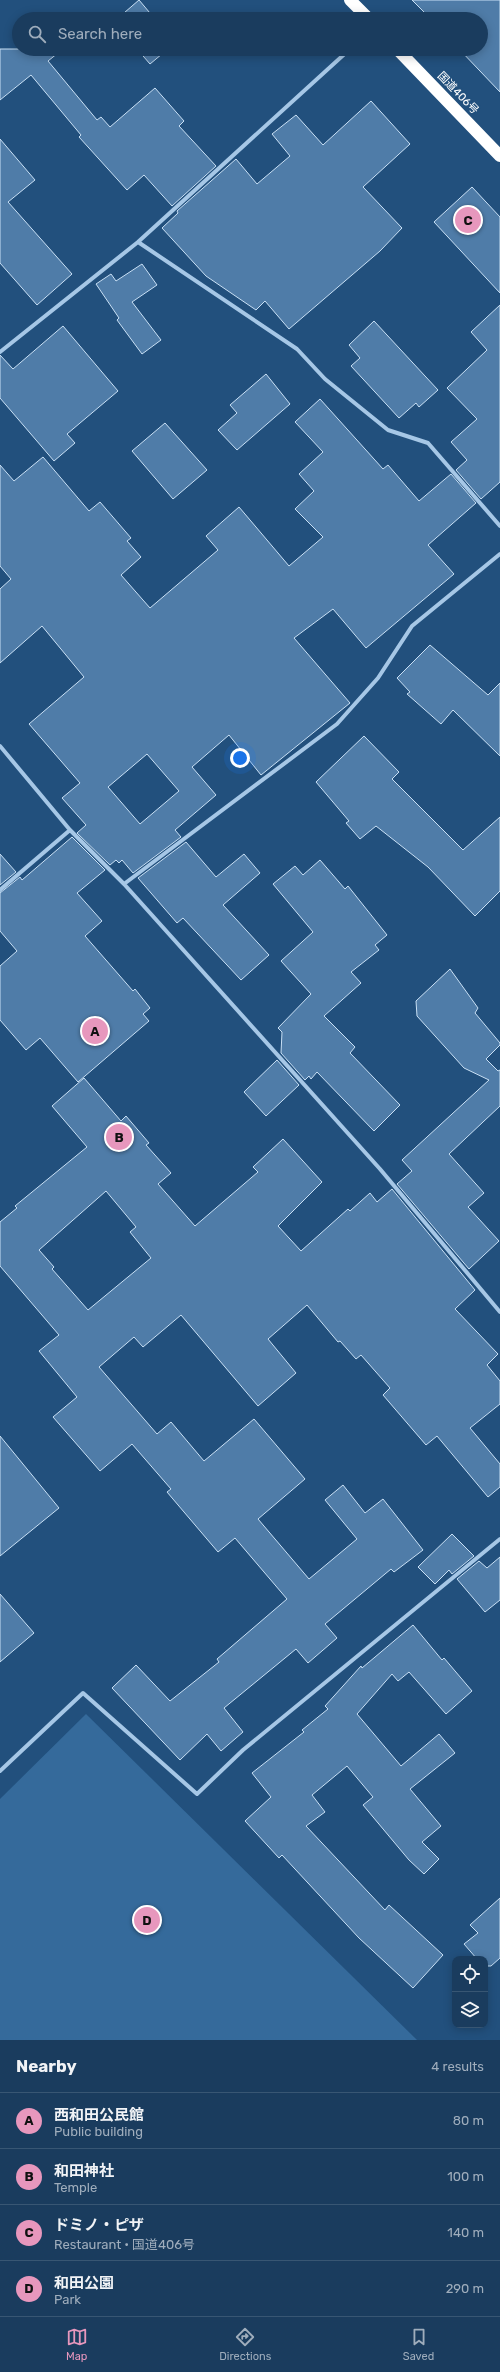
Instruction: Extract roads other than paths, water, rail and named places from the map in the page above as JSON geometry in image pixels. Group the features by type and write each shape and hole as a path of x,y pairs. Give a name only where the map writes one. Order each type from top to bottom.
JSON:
{"highway":[{"path":"350,0 362,12"},
{"name":"国道406号","path":"404,56 500,156"}],"street":[{"path":"0,352 138,242 342,56"},
{"path":"138,242 298,349 324,379 388,430 428,444 500,526"},
{"path":"124,884 337,724 378,678 412,626 500,554"},
{"path":"0,746 70,830 124,884 380,1169 500,1312"},
{"path":"0,890 70,830"},
{"path":"0,1772 83,1693 198,1794 243,1750 500,1539"}],"place":[{"name":"ドミノ・ピザ","path":"468,220"},
{"name":"西和田公民館","path":"95,1031"},
{"name":"和田神社","path":"119,1137"},
{"name":"和田公園","path":"147,1920"}]}
